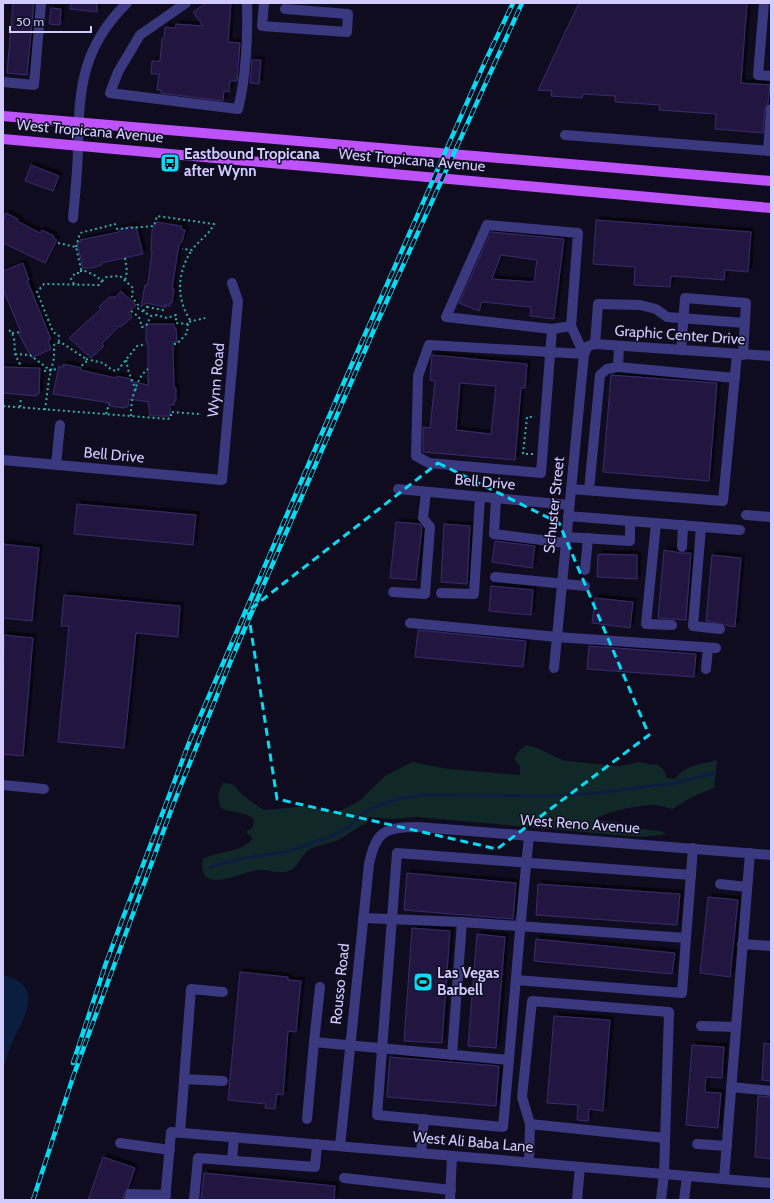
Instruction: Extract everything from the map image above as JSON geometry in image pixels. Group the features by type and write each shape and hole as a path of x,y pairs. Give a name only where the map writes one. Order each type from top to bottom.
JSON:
{"main road":[{"name":"West Tropicana Avenue","path":"3,116 771,181"},
{"name":"West Tropicana Avenue","path":"3,139 771,208"}],"street":[{"path":"3,82 34,85 41,3"},
{"path":"73,218 81,88 91,54 101,36 119,11 128,3"},
{"path":"186,3 140,35 118,72 110,93 238,109 241,97 248,30 247,3"},
{"path":"264,3 262,26 347,32 348,14 285,9"},
{"path":"764,3 758,75 771,76"},
{"path":"565,135 770,151 771,109"},
{"path":"571,326 552,329 446,317 487,225 578,233 571,326 589,348"},
{"name":"Wynn Road","path":"222,480 238,301 232,283"},
{"path":"571,488 723,502 735,378 745,323 746,303 685,298 681,350"},
{"name":"Schuster Street","path":"554,668 571,488 589,348 598,304 640,305 656,309 667,317 683,318"},
{"path":"683,318 745,323"},
{"path":"551,351 429,345 418,376 416,456 429,463 541,473 551,351 552,329"},
{"path":"618,367 619,346"},
{"name":"Graphic Center Drive","path":"551,351 619,346 771,356"},
{"path":"589,490 600,375 607,369 618,367 735,378"},
{"path":"56,465 60,425"},
{"name":"Bell Drive","path":"3,460 222,480"},
{"name":"Bell Drive","path":"398,489 569,505"},
{"path":"393,592 425,594 430,527 424,518 426,492"},
{"path":"441,593 474,594 480,497"},
{"path":"496,498 494,534 566,540 588,538 630,541 630,521"},
{"path":"746,515 771,517"},
{"path":"568,516 740,530"},
{"path":"656,523 646,624 672,625"},
{"path":"682,547 683,525"},
{"path":"701,527 693,626 720,629"},
{"path":"585,570 588,538"},
{"path":"495,577 562,585 585,586"},
{"path":"410,623 557,637 712,648 706,669"},
{"path":"3,785 44,789"},
{"name":"West Reno Avenue","path":"386,831 406,827 418,827 771,854"},
{"name":"Rousso Road","path":"340,1146 349,1045 369,864 373,845 386,831"},
{"path":"529,836 526,863 503,1127 377,1115 397,853 526,863 691,875"},
{"path":"516,980 682,993 693,848"},
{"path":"724,1179 750,853"},
{"path":"720,884 747,887"},
{"path":"363,918 462,922 686,938"},
{"path":"452,1055 462,922"},
{"path":"742,944 771,946"},
{"path":"307,1119 320,987"},
{"path":"129,1200 130,1194 166,1197 170,1150 176,1132 184,1079 191,990 223,992"},
{"path":"529,1162 530,1124 522,1097 532,1001 669,1012 664,1174 661,1200"},
{"path":"702,1026 736,1027"},
{"path":"314,1042 509,1060"},
{"path":"184,1079 223,1081"},
{"path":"731,1087 771,1091"},
{"path":"422,1153 424,1119"},
{"path":"530,1124 665,1138"},
{"name":"West Ali Baba Lane","path":"176,1132 771,1183"},
{"path":"232,1160 234,1137"},
{"path":"120,1143 170,1150"},
{"path":"194,1200 198,1158 316,1167 318,1144"},
{"path":"697,1144 726,1146"},
{"path":"344,1178 450,1195 452,1156"},
{"path":"577,1200 580,1167"},
{"path":"684,1200 687,1176"}],"path":[{"path":"74,284 71,279 75,274 81,272 76,247 80,233 115,224 118,229 154,226 157,216 214,224 210,233 200,239 185,260 180,280 184,309 190,320"},
{"path":"58,243 76,247"},
{"path":"182,249 192,250"},
{"path":"125,258 127,271 125,281"},
{"path":"81,269 96,276 102,281"},
{"path":"59,343 59,336 53,332 36,292 44,284 99,285 106,277 120,276 133,288 132,297 138,305 137,308 151,316 156,315 166,318 176,315 176,323 188,324"},
{"path":"143,311 146,305 163,310 166,307"},
{"path":"131,311 139,317 142,327 146,326 151,316"},
{"path":"190,320 205,318"},
{"path":"174,344 177,344 187,333 190,320"},
{"path":"9,330 12,332 20,332"},
{"path":"12,332 15,354 20,365"},
{"path":"45,410 54,358 54,345 59,343 68,346 86,359 103,363 112,370 117,371 126,360 130,352 137,346 146,344"},
{"path":"15,354 30,355 51,371"},
{"path":"80,366 86,362 86,359"},
{"path":"126,360 129,373 136,390"},
{"path":"44,371 58,369"},
{"path":"132,416 130,408 136,390 141,376 148,369"},
{"path":"20,407 21,398"},
{"path":"106,414 109,404"},
{"path":"3,406 168,419 171,417 171,412 199,414"}],"highlighted area":[{"path":"438,463 559,523 649,735 497,849 277,799 248,611"}],"green space":[{"path":"526,745 566,761 620,766 639,762 658,765 664,770 667,778 675,779 684,770 699,764 717,760 714,788 692,797 672,809 657,805 634,807 615,811 594,820 617,822 632,828 659,831 667,834 641,837 417,817 392,819 367,817 366,823 342,838 309,850 294,868 287,872 258,870 222,880 213,880 206,877 203,870 203,859 242,847 253,838 246,832 253,827 254,819 242,813 221,808 219,795 223,783 234,785 240,793 264,810 309,806 336,812 359,801 385,776 412,762 448,769 520,775 520,766 514,759 518,752"}],"water":[{"path":"3,975 16,980 24,987 28,995 28,1004 3,1068"}],"building":[{"path":"13,3 34,3 27,75 7,73"},
{"path":"71,3 97,3 97,12 70,9"},
{"path":"206,3 231,3 228,42 240,43 237,81 230,81 229,92 224,91 223,101 161,93 161,90 157,90 159,74 151,74 152,61 160,61 162,38 164,39 165,27 175,28 176,24 203,26 193,12"},
{"path":"579,3 747,3 741,83 770,85 768,103 765,109 763,133 715,129 716,114 659,110 660,105 615,102 615,96 583,94 582,98 551,96 552,91 538,90"},
{"path":"51,8 61,9 60,25 49,24"},
{"path":"252,60 261,60 259,84 250,83"},
{"path":"31,165 59,176 53,191 25,181"},
{"path":"6,213 18,219 17,221 40,233 42,230 54,236 53,238 57,240 45,263 3,243 3,220"},
{"path":"596,220 751,232 748,272 725,270 724,280 671,276 670,287 634,285 635,267 593,264"},
{"path":"156,222 182,226 181,229 185,230 182,242 179,244 172,289 174,289 172,303 170,303 170,306 164,305 164,307 146,303 141,307 145,285 148,283 152,252 152,230"},
{"path":"132,226 133,228 136,227 143,254 101,263 102,265 92,268 83,268 77,243 81,242 80,240 119,232 119,230"},
{"path":"491,232 564,239 554,319 530,316 531,307 482,302 479,311 459,303","holes":["501,255 537,260 534,282 492,279"]},
{"path":"23,263 29,280 27,280 51,339 48,340 51,349 32,358 18,333 21,332 3,290 3,271"},
{"path":"121,291 136,305 129,312 132,317 121,327 119,326 102,344 104,346 91,358 69,338 101,309 99,307 109,297 115,297"},
{"path":"146,324 174,324 174,328 176,328 177,342 173,342 174,388 176,388 176,401 174,401 174,405 170,405 170,416 150,416 148,402 129,399 128,407 124,408 110,406 110,403 53,394 59,366 63,367 63,364 82,368 80,370 116,378 117,376 131,379 130,381 148,385 148,342 146,342"},
{"path":"432,355 527,364 525,388 521,388 515,460 423,452 423,427 430,428 435,381 430,380","holes":["460,383 496,386 491,434 456,430"]},
{"path":"3,367 40,368 39,394 36,394 36,396 3,393"},
{"path":"611,375 717,383 709,481 603,472"},
{"path":"77,504 196,515 193,545 74,534"},
{"path":"396,522 420,524 422,527 416,580 390,578"},
{"path":"444,524 470,526 467,584 441,582"},
{"path":"495,541 535,546 532,568 492,562"},
{"path":"3,544 39,548 32,621 3,618"},
{"path":"664,550 691,553 686,620 658,618"},
{"path":"598,554 637,555 637,579 597,577"},
{"path":"712,555 741,558 735,627 706,621"},
{"path":"491,586 533,590 531,615 489,611"},
{"path":"64,595 180,606 178,637 136,633 124,748 58,742 69,626 61,626"},
{"path":"595,598 633,602 630,628 592,623"},
{"path":"418,630 526,641 523,667 415,657"},
{"path":"4,635 33,638 23,756 3,754"},
{"path":"589,646 696,654 694,677 587,669"},
{"path":"407,873 516,883 513,919 404,910"},
{"path":"538,884 680,894 677,925 536,915"},
{"path":"708,897 738,900 730,977 700,973"},
{"path":"412,928 450,931 442,1043 404,1041"},
{"path":"477,934 505,937 496,1048 468,1046"},
{"path":"536,939 675,953 672,974 534,961"},
{"path":"240,972 288,977 288,980 301,981 296,1032 288,1031 283,1095 277,1094 275,1109 265,1108 266,1104 228,1100"},
{"path":"554,1016 610,1020 603,1111 589,1109 588,1121 577,1120 578,1105 547,1103"},
{"path":"764,1043 771,1044 771,1081 762,1080"},
{"path":"692,1045 724,1047 722,1078 706,1077 705,1092 721,1093 718,1128 686,1125"},
{"path":"390,1057 499,1066 496,1106 387,1097"},
{"path":"758,1096 771,1097 771,1159 755,1157"},
{"path":"103,1157 135,1168 128,1188 124,1193 123,1200 88,1200"},
{"path":"204,1173 335,1186 334,1200 201,1200"}],"waterway":[{"path":"210,867 239,859 286,852 321,840 343,831 369,809 401,798 423,795 550,796 607,792 675,783 715,773"}],"railway":[{"path":"73,1063 106,963 190,740 337,398 484,64 513,3"},
{"path":"33,1200 73,1077 173,805 232,658 376,325 522,3"}],"place":[{"name":"Eastbound Tropicana after Wynn","path":"170,163"},
{"name":"Las Vegas Barbell","path":"423,982"}]}
